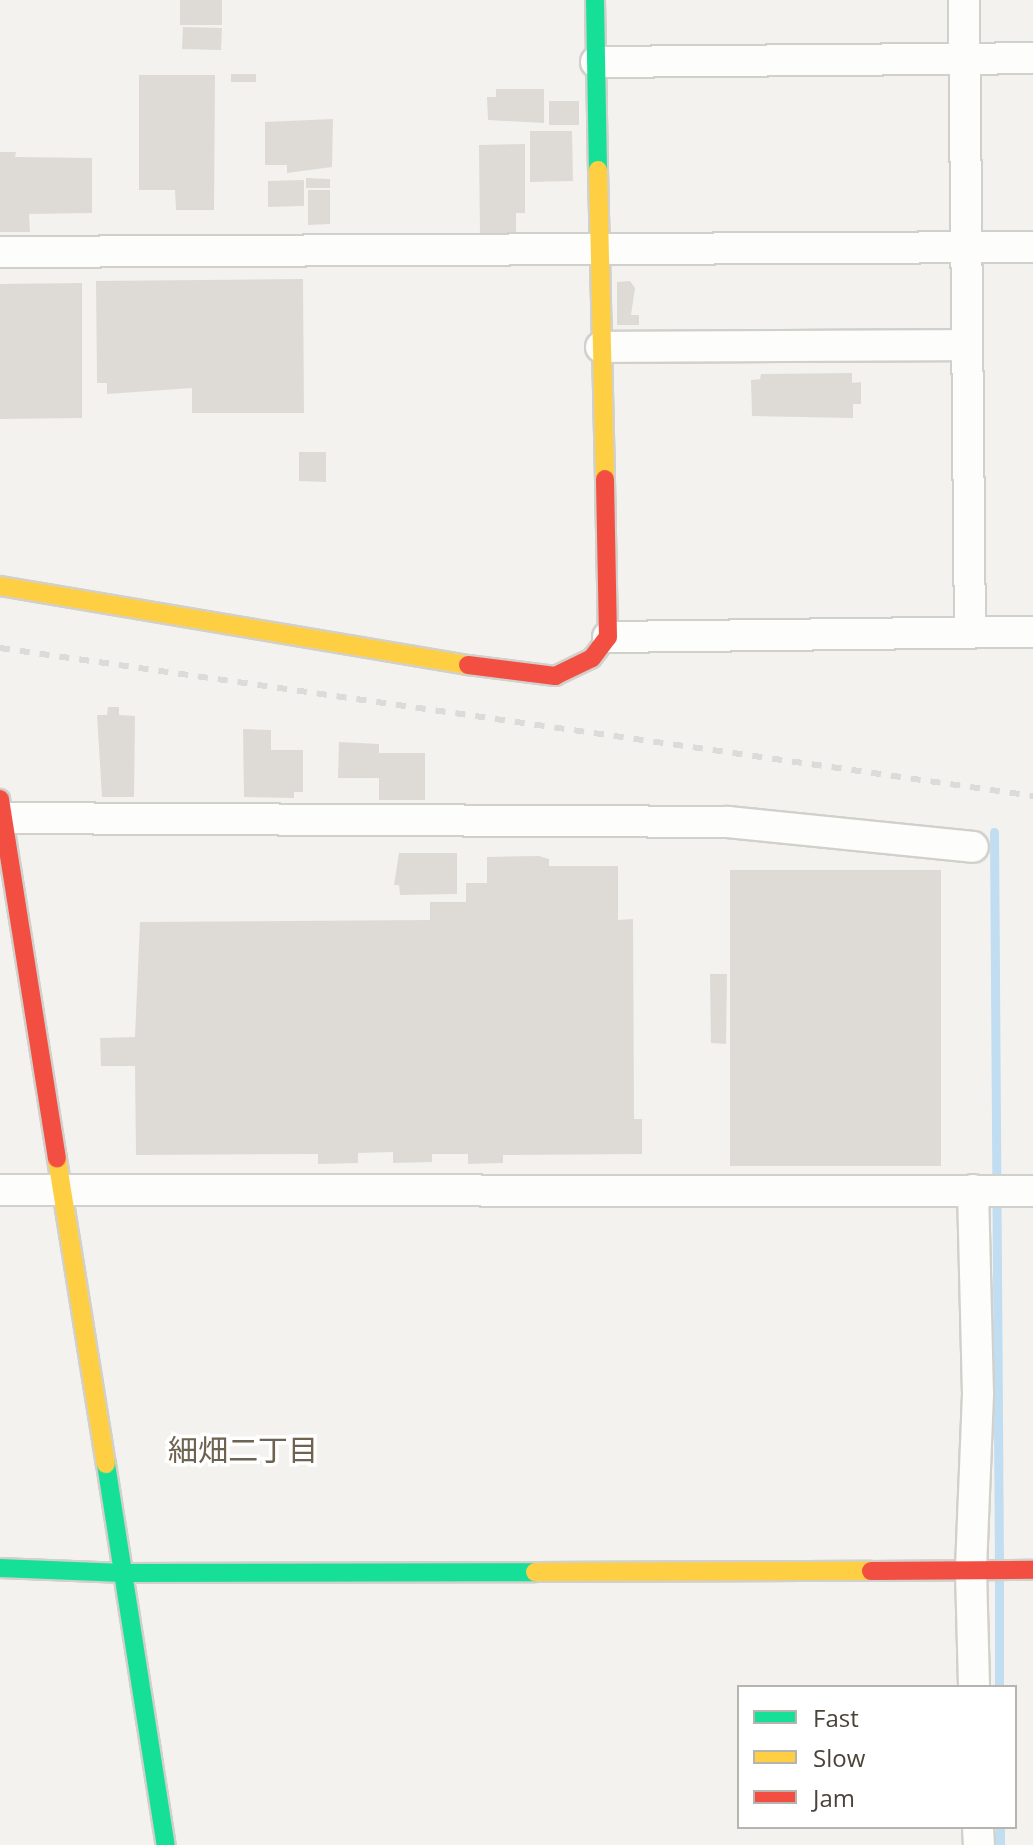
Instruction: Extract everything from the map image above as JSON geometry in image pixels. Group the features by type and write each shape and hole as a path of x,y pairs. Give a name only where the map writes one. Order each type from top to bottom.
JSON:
{"street":[{"path":"0,586 394,655 555,676 592,658 608,637 595,0"},
{"path":"964,0 970,633"},
{"path":"596,62 1033,58"},
{"path":"0,252 599,245 1033,247"},
{"path":"601,347 966,345"},
{"path":"608,637 1033,632"},
{"path":"166,1845 1,811 728,822 973,847"},
{"path":"0,1190 1033,1191"},
{"path":"973,1190 978,1394 971,1571 974,1685"},
{"path":"0,1568 123,1573 1033,1570"}],"building":[{"path":"180,0 222,0 222,25 180,25"},
{"path":"183,27 222,28 221,50 182,49"},
{"path":"231,74 256,74 256,82 231,82"},
{"path":"139,75 215,75 214,210 176,210 175,190 139,190"},
{"path":"496,89 544,89 544,123 488,120 487,97 496,97"},
{"path":"549,101 579,101 579,125 549,125"},
{"path":"333,119 332,167 287,173 287,165 265,165 265,122"},
{"path":"530,131 572,131 573,181 530,182"},
{"path":"525,144 525,213 516,213 516,236 480,236 479,145"},
{"path":"0,152 16,152 15,157 92,158 92,213 29,214 30,232 0,232"},
{"path":"306,178 330,179 330,188 306,188"},
{"path":"304,180 304,206 268,207 268,181"},
{"path":"308,190 330,190 330,224 308,225"},
{"path":"303,279 304,413 192,413 192,388 107,394 107,383 97,383 96,281"},
{"path":"630,281 635,288 631,315 639,315 639,325 617,325 617,282"},
{"path":"82,283 82,418 0,419 0,284"},
{"path":"852,373 852,383 861,382 861,404 853,404 853,418 752,416 751,380 760,379 761,374"},
{"path":"299,452 326,452 326,482 299,481"},
{"path":"108,707 119,707 119,715 135,716 134,797 102,797 97,715 107,715"},
{"path":"243,729 271,730 271,750 303,750 303,792 294,792 294,798 244,797"},
{"path":"339,742 379,744 379,753 425,753 425,800 379,800 379,778 338,778"},
{"path":"399,853 457,853 457,894 400,895 399,885 394,885"},
{"path":"539,856 549,859 549,866 618,866 618,920 633,919 634,1119 642,1119 642,1154 503,1155 503,1163 468,1164 468,1154 432,1154 432,1162 393,1163 393,1152 358,1153 358,1163 318,1164 318,1154 136,1155 135,1066 101,1066 100,1038 135,1037 140,922 430,920 430,902 466,902 466,883 487,883 487,857"},
{"path":"730,870 941,870 941,1166 730,1166"},
{"path":"710,974 727,974 726,1044 711,1043"}],"waterway":[{"path":"994,832 999,1560"},
{"path":"999,1582 999,1685"},
{"path":"1000,1829 1000,1845"}],"railway":[{"path":"0,648 1033,796"}],"traffic: fast":[{"path":"595,0 598,170"},
{"path":"106,1464 166,1845"},
{"path":"0,1568 123,1573 535,1572"}],"traffic: slow":[{"path":"598,170 605,479"},
{"path":"0,586 468,665"},
{"path":"57,1159 106,1464"},
{"path":"535,1572 871,1571"}],"traffic: jam":[{"path":"468,665 555,676 592,658 608,637 605,479"},
{"path":"0,799 57,1159"},
{"path":"871,1571 1033,1570"}],"district":[{"name":"細畑二丁目","path":"243,1450"}]}
